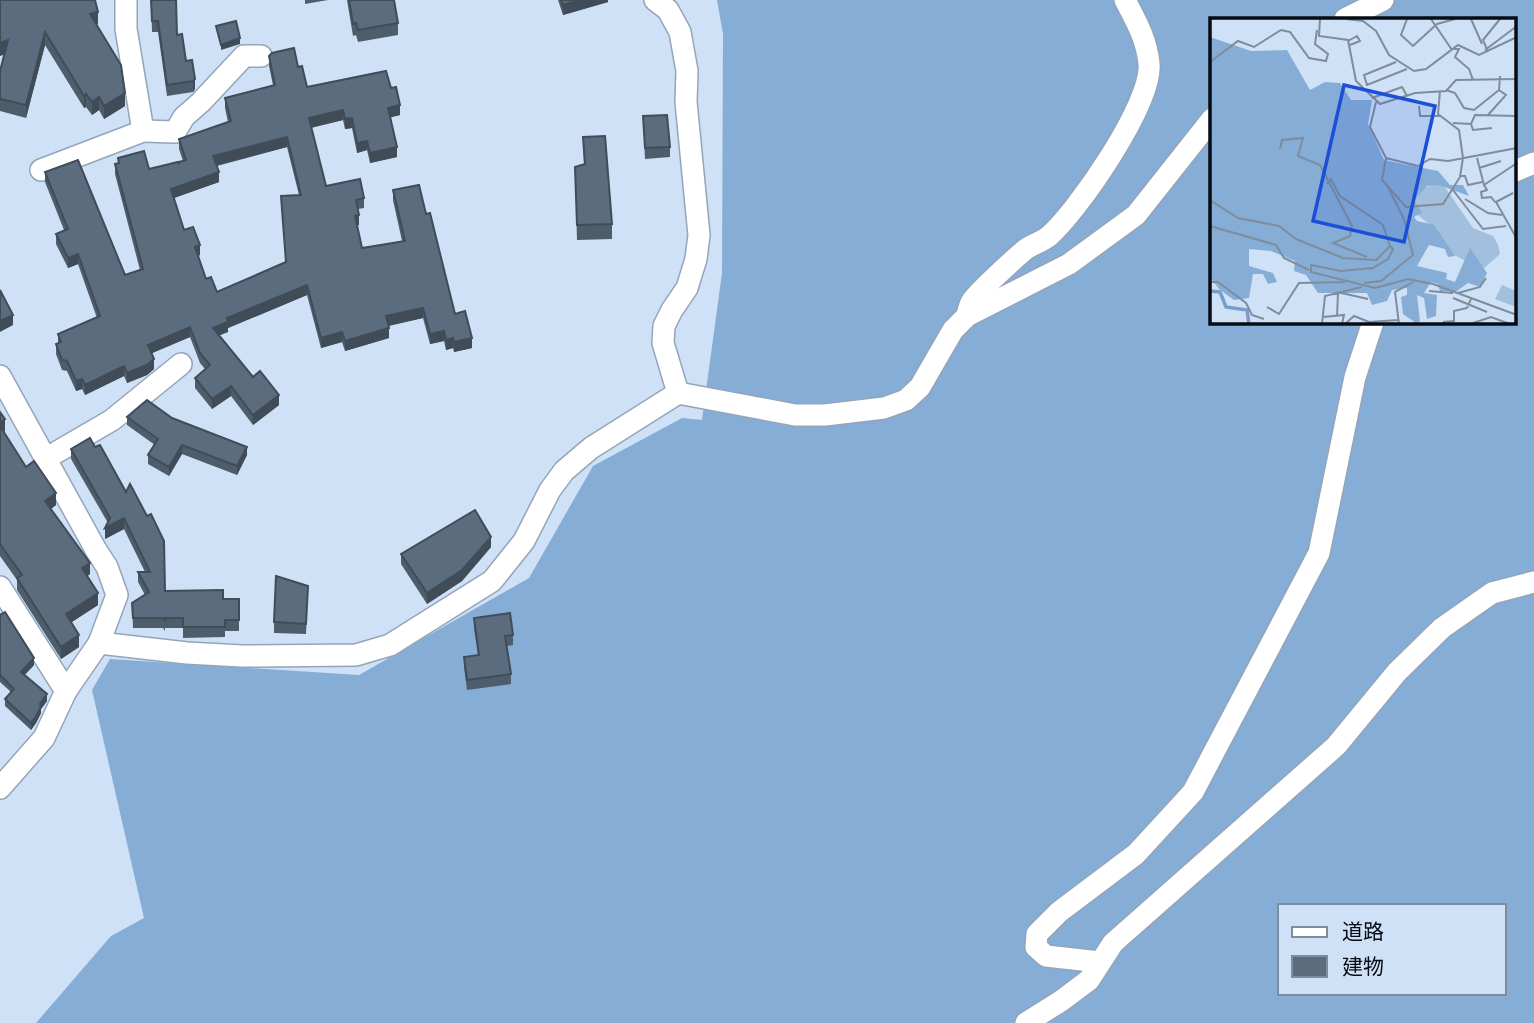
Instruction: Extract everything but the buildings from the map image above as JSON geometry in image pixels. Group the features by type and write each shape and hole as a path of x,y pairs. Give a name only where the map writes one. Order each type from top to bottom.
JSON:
{"street":[{"path":"126,0 126,29 144,131"},
{"path":"655,0 668,10 680,32 687,71 686,102 699,234 696,259 687,288 664,326 663,342 678,393"},
{"path":"967,316 971,302 1027,248 1048,237 1073,208 1109,160 1134,114 1145,90 1150,67 1143,36 1125,0"},
{"path":"1347,18 1383,0"},
{"path":"41,170 144,131 175,132 184,117 244,56 261,56"},
{"path":"99,643 242,656 356,655 390,645 492,581 524,541 550,489 564,471 590,448 678,393 795,415 825,415 884,408 906,400 920,387 953,330 967,316 1069,264 1136,215 1210,122"},
{"path":"1516,171 1534,163"},
{"path":"1100,962 1046,956 1036,947 1037,934 1059,912 1136,854 1193,792 1319,553 1355,377 1372,324"},
{"path":"45,459 112,420 181,364"},
{"path":"0,376 107,567 117,596 99,643 66,691 44,738 0,788"},
{"path":"1026,1023 1089,980 1113,943 1336,746 1397,672 1442,628 1492,593 1534,583"},
{"path":"0,587 66,691"}],"shaded area":[{"path":"717,0 1534,0 1534,1023 36,1023 111,936 144,918 92,690 110,659 359,675 529,578 593,466 682,418 702,420 722,273 723,34"}]}
